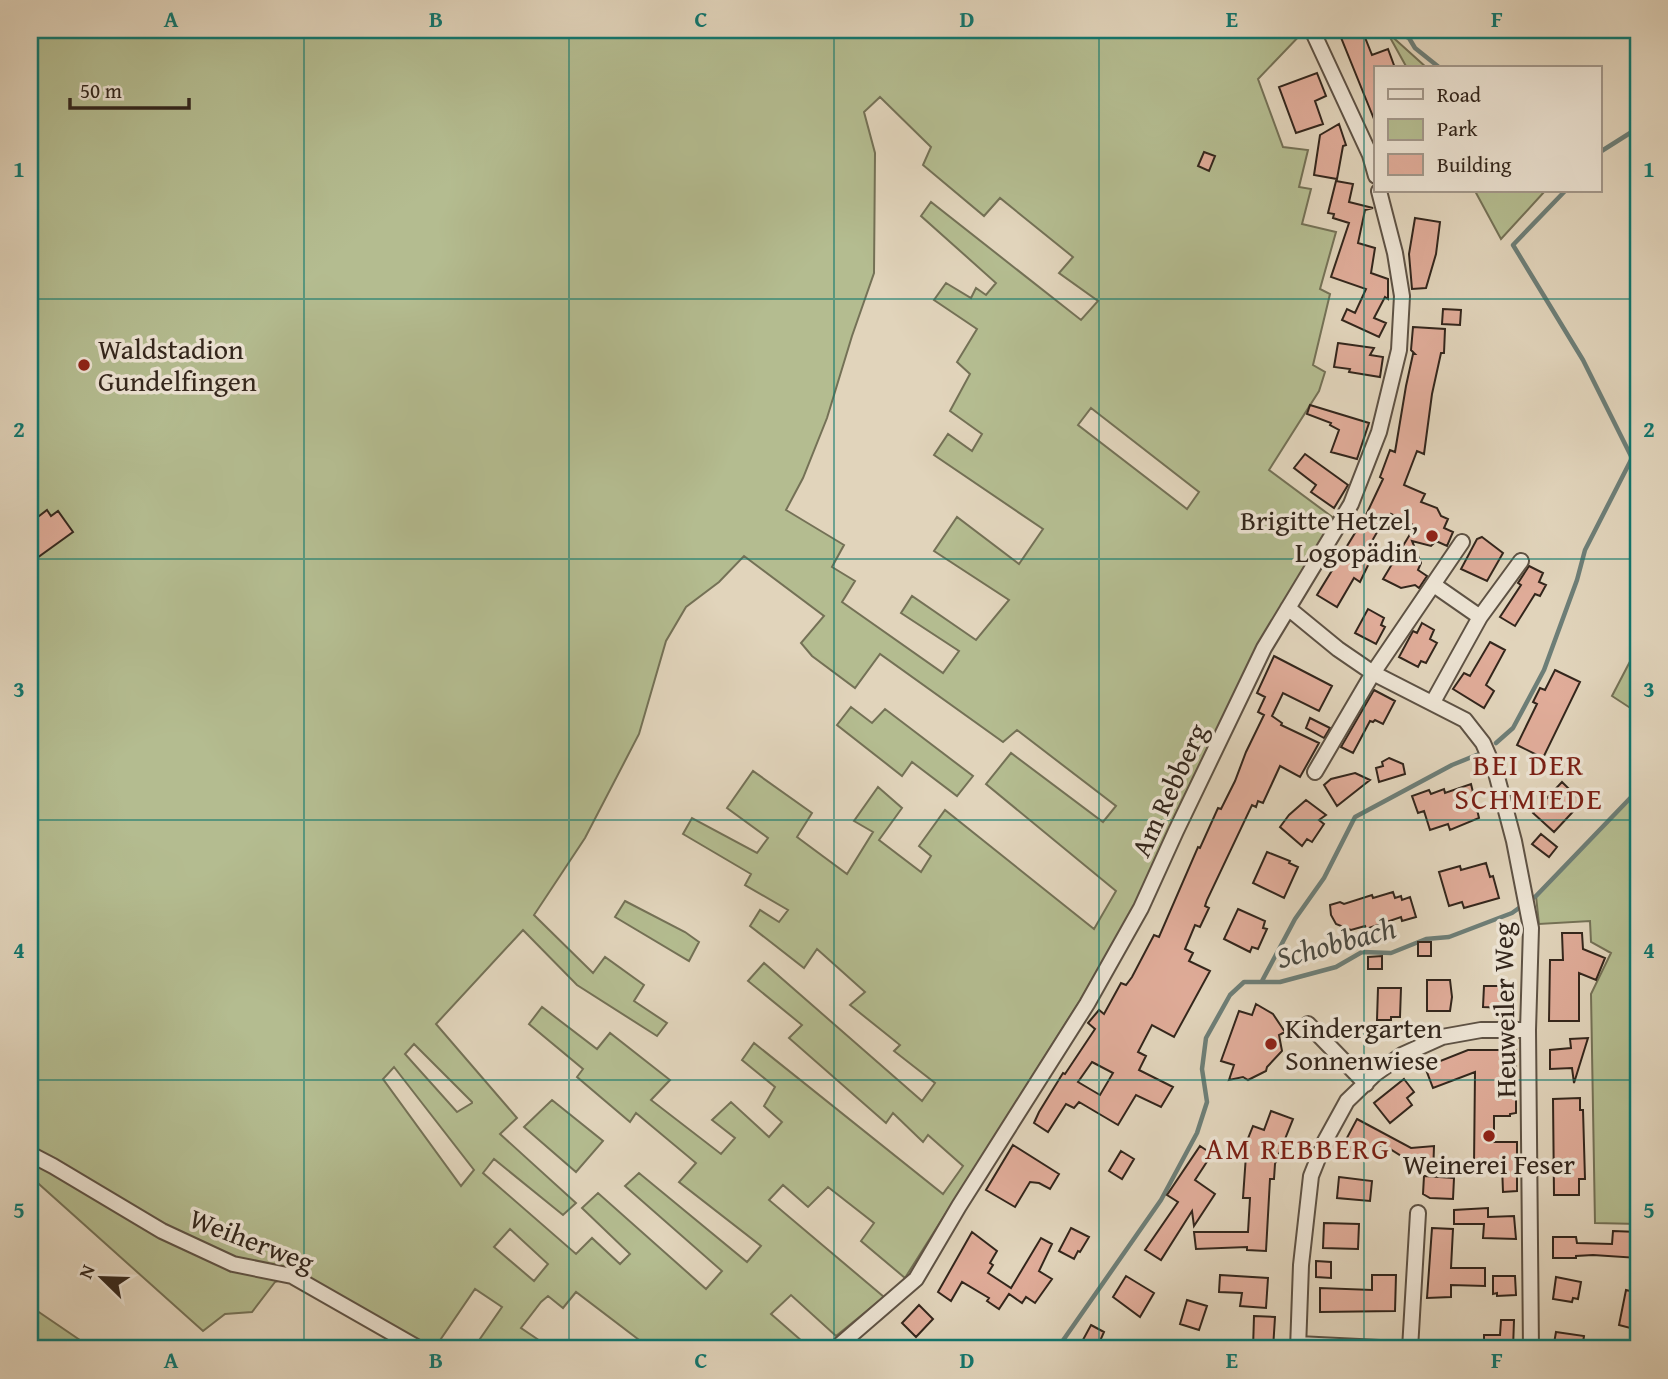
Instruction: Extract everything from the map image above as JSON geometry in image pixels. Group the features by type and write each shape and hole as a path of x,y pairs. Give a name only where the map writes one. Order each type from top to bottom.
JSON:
{"street":[{"path":"1312,30 1374,169"},
{"name":"Am Rebberg","path":"835,1349 916,1279 1087,1004 1141,908 1264,648 1337,529 1362,481 1379,432 1399,350 1402,296 1395,253 1379,192"},
{"path":"1315,772 1373,673 1462,542"},
{"path":"1433,702 1480,617 1521,561"},
{"path":"1434,585 1480,617"},
{"name":"Heuweiler Weg","path":"1288,608 1338,649 1373,673 1465,720 1483,743 1496,773 1514,841 1531,928 1528,1030 1531,1349"},
{"path":"1308,1024 1366,1083"},
{"path":"1400,1349 1298,1346 1301,1265 1311,1176 1325,1141 1348,1101 1402,1055 1442,1037 1481,1030 1528,1030"},
{"name":"Weiherweg","path":"30,1154 162,1231 233,1264 292,1276 420,1349"},
{"path":"1409,1349 1419,1213"}],"green space":[{"path":"30,30 1305,30 1258,79 1283,147 1308,150 1299,187 1311,189 1302,224 1336,232 1320,289 1330,294 1313,365 1325,372 1319,391 1269,470 1339,522 1136,903 1081,999 905,1278 861,1241 874,1223 828,1187 808,1207 783,1185 769,1200 884,1297 836,1336 791,1295 771,1314 811,1349 651,1349 576,1292 563,1308 548,1296 521,1328 552,1349 473,1349 502,1307 475,1289 434,1349 420,1349 292,1276 275,1282 252,1312 225,1314 203,1331 30,1176","holes":["880,97 931,147 923,165 984,216 1000,198 1073,257 1059,273 1098,301 1081,320 931,202 921,216 996,283 986,295 976,288 971,298 946,283 934,300 977,329 957,362 970,374 950,411 982,434 972,451 948,434 934,455 1043,529 1019,564 957,517 934,551 1009,600 976,640 912,596 901,613 959,651 943,673 842,602 855,581 832,567 844,545 786,510 803,478 827,418 874,273 875,153 864,112","1091,408 1199,492 1187,509 1078,425","744,556 824,616 801,643 812,656 855,688 880,654 1003,742 1017,730 1116,806 1103,822 1011,753 986,784 1116,891 1094,929 945,810 919,846 931,856 921,872 879,840 902,808 878,787 854,821 873,832 847,874 797,837 812,813 753,771 727,808 768,838 757,853 692,818 683,834 751,874 745,885 788,910 779,922 760,910 750,926 804,968 817,949 865,992 850,1005 900,1045 894,1051 935,1083 922,1101 764,963 748,981 802,1025 789,1038 886,1123 893,1113 923,1142 928,1135 963,1166 943,1194 754,1043 742,1060 775,1087 764,1106 782,1122 769,1137 731,1102 712,1120 735,1138 721,1154 651,1100 670,1080 610,1033 597,1049 542,1007 529,1024 583,1069 577,1077 630,1122 636,1113 696,1163 679,1182 761,1246 747,1262 639,1173 625,1186 722,1271 706,1289 598,1193 582,1208 630,1254 620,1264 592,1238 576,1254 483,1173 494,1159 563,1215 576,1203 500,1134 517,1118 436,1024 523,930 577,985 657,1036 667,1023 634,1001 644,985 605,957 593,973 534,915 585,838 639,734 666,641 686,607 719,582","414,1044 472,1103 457,1112 405,1054","394,1067 474,1170 461,1186 383,1079","510,1229 548,1264 534,1281 494,1247"]},
{"path":"1387,32 1425,66 1406,66"},
{"path":"1476,192 1544,192 1501,239"},
{"path":"1636,650 1638,652 1638,713 1612,696"},
{"path":"851,707 872,723 885,709 973,776 957,796 912,762 902,776 837,725"},
{"path":"1638,790 1638,1224 1595,1223 1591,994 1611,953 1591,942 1590,921 1539,924 1536,896"},
{"path":"625,901 699,942 689,961 615,917"},
{"path":"552,1100 603,1141 576,1172 524,1127"},
{"path":"30,1306 93,1349 30,1349"}],"building":[{"path":"1362,30 1372,55 1388,49 1394,66 1374,66 1374,119 1340,35"},
{"path":"1317,73 1326,96 1315,101 1323,124 1296,133 1279,87"},
{"path":"1339,124 1346,145 1343,146 1337,179 1314,175 1320,135"},
{"path":"1204,152 1215,156 1209,171 1198,166"},
{"path":"1336,181 1353,184 1349,202 1373,208 1365,210 1358,243 1375,248 1371,273 1388,279 1388,299 1385,297 1374,318 1386,323 1379,337 1342,320 1347,309 1355,313 1366,289 1331,277 1349,223 1333,218 1334,214 1328,213"},
{"path":"1415,218 1440,222 1436,254 1426,288 1412,289 1409,254"},
{"path":"1443,309 1461,310 1460,325 1442,324"},
{"path":"1413,327 1445,329 1444,353 1441,353 1432,394 1424,454 1417,451 1404,485 1425,494 1421,502 1437,508 1441,516 1448,519 1444,528 1453,532 1447,546 1436,541 1431,546 1412,541 1421,563 1418,570 1427,576 1419,588 1415,585 1401,588 1383,579 1415,526 1391,514 1388,522 1384,520 1372,541 1376,543 1370,553 1373,555 1360,582 1354,578 1337,607 1317,595 1366,515 1383,479 1380,477 1390,450 1395,452 1406,386 1415,354 1411,350"},
{"path":"1338,343 1374,348 1370,355 1383,357 1380,377 1334,367"},
{"path":"1310,405 1369,423 1357,459 1331,452 1339,430 1330,425 1331,423 1307,414"},
{"path":"1305,454 1348,485 1334,508 1311,492 1316,485 1294,468"},
{"path":"47,510 51,516 58,511 73,532 30,563 30,523"},
{"path":"1482,537 1503,553 1487,581 1461,569 1477,539"},
{"path":"1529,566 1543,573 1539,582 1546,585 1540,596 1535,594 1515,626 1500,617 1521,585 1518,583"},
{"path":"1368,609 1384,618 1381,625 1385,627 1376,644 1355,633"},
{"path":"1422,623 1434,630 1430,639 1437,643 1426,663 1421,661 1418,667 1399,657 1413,631 1417,633"},
{"path":"1490,642 1505,650 1486,685 1494,691 1484,708 1453,689 1464,673 1470,676"},
{"path":"1274,656 1332,686 1319,711 1283,693 1272,716 1282,723 1281,725 1319,743 1300,777 1280,766 1263,803 1258,801 1256,807 1252,805 1207,900 1205,906 1209,908 1200,927 1195,925 1185,949 1193,953 1189,961 1210,971 1174,1037 1152,1025 1138,1052 1146,1056 1139,1070 1173,1087 1161,1107 1136,1095 1118,1125 1079,1102 1074,1108 1066,1104 1048,1132 1034,1123 1039,1112 1095,1029 1088,1023 1099,1010 1104,1014 1121,983 1126,985 1132,977 1154,935 1159,937 1198,847 1200,848 1218,808 1221,809 1235,781 1264,715 1258,712 1265,697 1257,693","holes":["1092,1062 1113,1073 1100,1095 1078,1082"]},
{"path":"1555,670 1580,682 1543,758 1517,745 1537,704 1533,702 1540,688 1545,690"},
{"path":"1374,690 1395,701 1383,724 1370,721 1353,753 1341,747"},
{"path":"1310,718 1330,728 1324,738 1306,728"},
{"path":"1389,758 1403,764 1405,774 1379,782 1376,768 1383,766 1382,762"},
{"path":"1355,773 1370,780 1337,806 1324,785 1331,779"},
{"path":"1562,782 1582,802 1554,832 1533,813"},
{"path":"1471,784 1479,818 1450,830 1448,824 1430,830 1424,811 1418,813 1412,796 1429,790 1431,794 1444,789 1445,793"},
{"path":"1306,800 1326,815 1319,820 1324,824 1312,842 1307,839 1302,846 1280,827"},
{"path":"1541,834 1557,847 1549,857 1532,844"},
{"path":"1267,852 1298,867 1284,898 1253,883"},
{"path":"1486,863 1499,898 1464,908 1462,902 1449,906 1439,872 1460,866 1461,870"},
{"path":"1393,892 1395,898 1401,896 1402,900 1410,897 1416,917 1402,921 1401,917 1366,929 1365,926 1351,930 1336,924 1331,915 1330,905"},
{"path":"1238,909 1265,921 1263,928 1267,929 1258,949 1252,947 1250,952 1224,939"},
{"path":"1562,933 1582,933 1583,949 1605,958 1596,980 1579,973 1579,1021 1549,1021 1550,960 1563,960"},
{"path":"1418,942 1431,942 1431,956 1418,956"},
{"path":"1382,956 1382,969 1368,969 1368,957"},
{"path":"1427,980 1450,980 1450,1011 1427,1011"},
{"path":"1484,986 1510,986 1509,1008 1483,1007"},
{"path":"1378,988 1401,988 1400,1017 1377,1020"},
{"name":"Kindergarten Sonnenwiese","path":"1256,1004 1273,1014 1285,1032 1279,1035 1282,1051 1266,1071 1248,1080 1243,1077 1229,1080 1234,1065 1221,1061 1239,1011 1252,1015"},
{"path":"1588,1038 1574,1083 1572,1068 1550,1069 1550,1050 1571,1048 1570,1039"},
{"path":"1468,1050 1516,1050 1516,1113 1510,1116 1494,1116 1494,1142 1517,1142 1517,1191 1503,1192 1502,1165 1474,1165 1475,1072 1433,1088 1425,1067"},
{"path":"1404,1079 1414,1092 1407,1098 1412,1105 1390,1123 1374,1103"},
{"path":"1580,1098 1580,1110 1583,1110 1585,1179 1579,1179 1579,1195 1554,1195 1553,1099"},
{"path":"1271,1111 1293,1119 1275,1164 1274,1179 1270,1179 1266,1251 1247,1250 1247,1247 1196,1249 1194,1232 1248,1232 1250,1198 1243,1198 1247,1141 1253,1126 1264,1130"},
{"path":"1357,1119 1411,1148 1434,1146 1433,1176 1382,1144 1377,1152 1366,1146 1359,1159 1341,1149"},
{"path":"1013,1145 1059,1174 1050,1189 1030,1182 1015,1207 986,1190"},
{"path":"1200,1146 1212,1154 1195,1180 1215,1194 1194,1226 1192,1211 1161,1260 1145,1250 1178,1202 1167,1195"},
{"path":"1121,1151 1134,1159 1122,1179 1109,1171"},
{"path":"1424,1176 1454,1178 1453,1199 1430,1198 1423,1194"},
{"path":"1339,1177 1372,1181 1370,1201 1337,1198"},
{"path":"1488,1208 1488,1217 1514,1216 1516,1239 1483,1238 1484,1224 1454,1224 1454,1210"},
{"path":"1324,1223 1359,1224 1358,1249 1323,1248"},
{"path":"1071,1228 1089,1237 1074,1259 1059,1251"},
{"path":"1432,1228 1453,1229 1451,1268 1485,1268 1485,1286 1451,1285 1451,1297 1427,1298"},
{"path":"1613,1231 1638,1232 1638,1258 1593,1255 1553,1258 1553,1237 1576,1237 1577,1243 1612,1244"},
{"path":"972,1232 997,1251 988,1273 1011,1288 1041,1238 1052,1244 1039,1271 1052,1279 1035,1303 1026,1297 1022,1303 1009,1294 999,1309 987,1301 989,1298 962,1282 951,1301 938,1292"},
{"path":"1316,1261 1331,1262 1331,1278 1316,1277"},
{"path":"1220,1275 1268,1278 1266,1308 1240,1306 1242,1293 1219,1292"},
{"path":"1372,1275 1396,1275 1395,1311 1320,1312 1320,1288 1372,1290"},
{"path":"1126,1276 1154,1293 1140,1317 1113,1297"},
{"path":"1493,1276 1515,1276 1516,1295 1493,1294"},
{"path":"1556,1277 1581,1282 1578,1299 1573,1298 1572,1302 1553,1299"},
{"path":"1626,1290 1638,1293 1638,1330 1619,1325"},
{"path":"1187,1300 1207,1306 1199,1330 1180,1324"},
{"path":"919,1305 933,1319 916,1337 902,1323"},
{"path":"1254,1316 1275,1317 1273,1349 1253,1349"},
{"path":"1501,1320 1514,1320 1513,1349 1484,1349 1484,1335 1500,1335"},
{"path":"1091,1325 1104,1332 1100,1341 1116,1349 1078,1349"},
{"path":"1556,1332 1584,1336 1582,1349 1553,1349"}],"waterway":[{"path":"1388,30 1409,38 1415,48 1438,66"},
{"path":"1602,151 1638,128"},
{"path":"1496,743 1513,728 1544,670 1577,580 1585,550 1632,458 1583,360 1513,245 1564,192"},
{"path":"1262,981 1295,919 1324,878 1355,817 1452,765 1479,754"},
{"name":"Schobbach","path":"1057,1349 1161,1200 1197,1133 1207,1102 1202,1069 1206,1038 1230,995 1244,982 1280,982 1336,967 1362,952 1391,953 1426,939 1449,937 1512,913 1536,896 1638,790"}],"place":[{"name":"Waldstadion Gundelfingen","path":"84,365"},
{"name":"Brigitte Hetzel, Logopädin","path":"1432,536"},
{"name":"Kindergarten Sonnenwiese","path":"1271,1044"},
{"name":"Weinerei Feser","path":"1489,1136"}],"district":[{"name":"BEI DER SCHMIEDE","path":"1529,782"},
{"name":"AM REBBERG","path":"1298,1149"}]}
